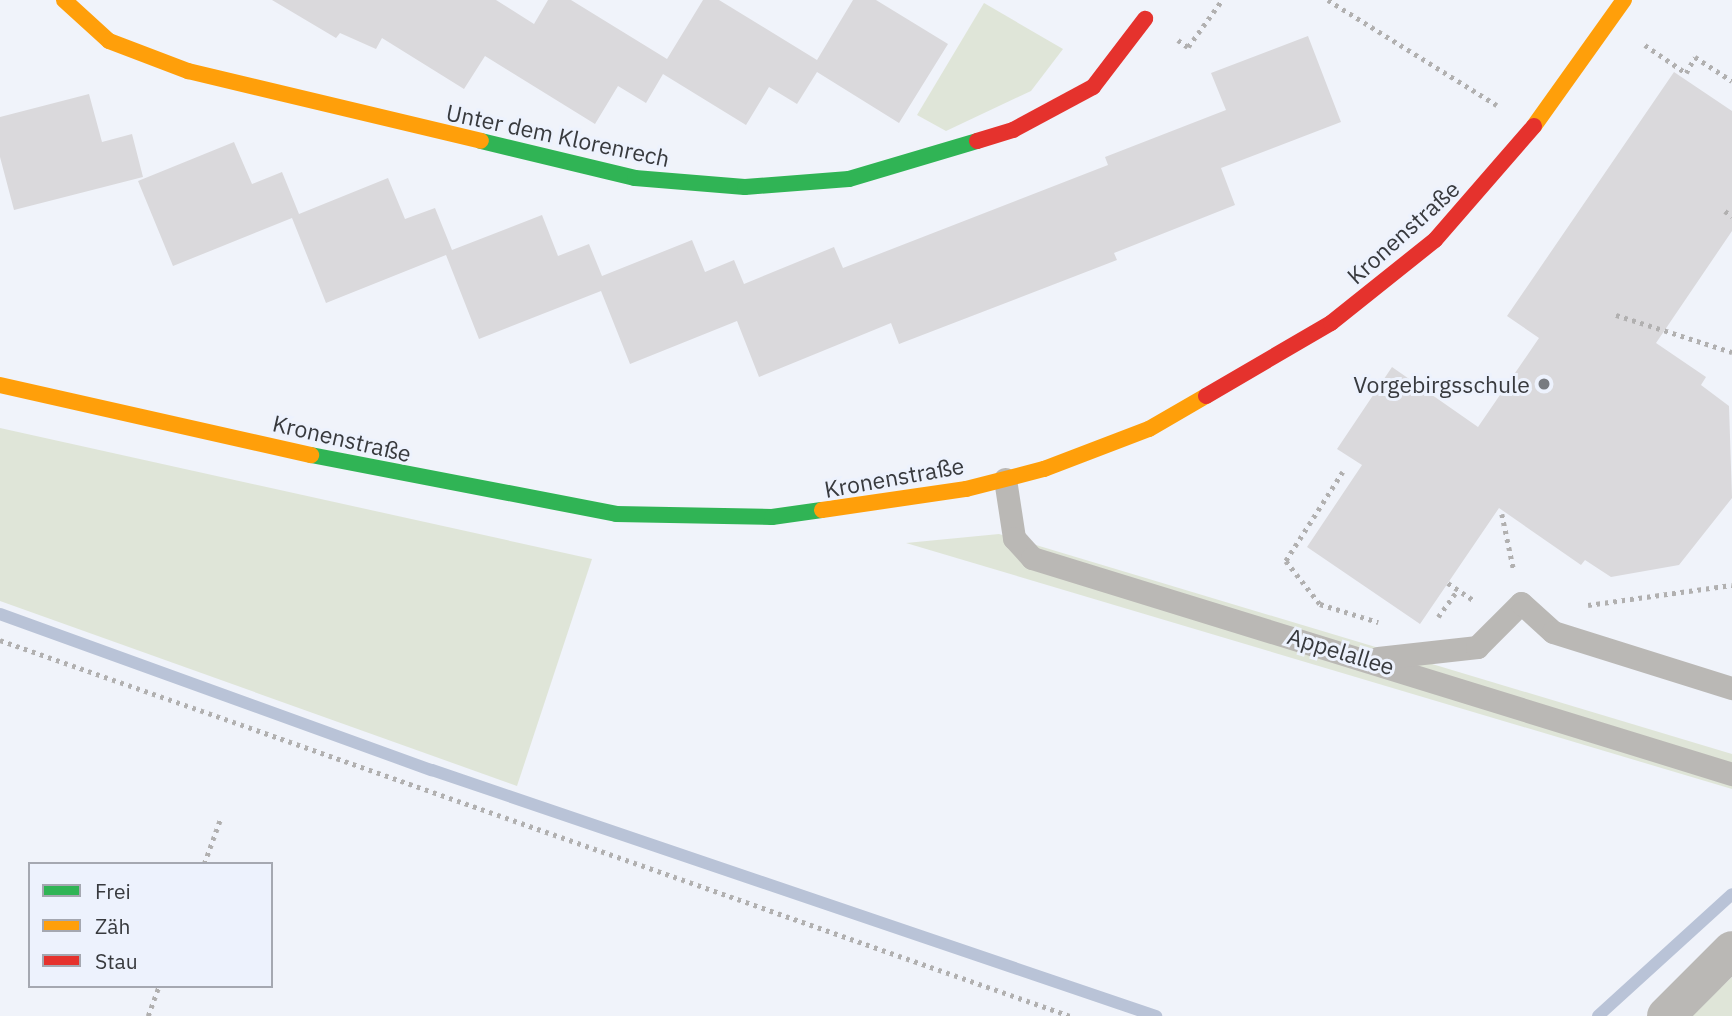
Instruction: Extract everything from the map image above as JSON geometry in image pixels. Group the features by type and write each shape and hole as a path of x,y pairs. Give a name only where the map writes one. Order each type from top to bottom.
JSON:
{"street":[{"name":"Unter dem Klorenrech","path":"64,0 109,41 188,71 635,178 745,187 849,179 1013,130 1093,87 1145,19"},
{"name":"Kronenstraße","path":"0,385 431,482 615,513 817,513 1005,479 1149,429 1289,351 1434,240 1535,128 1624,0"},
{"path":"1667,1016 1732,950"}],"lane":[{"name":"Appelallee","path":"1005,479 1013,538 1032,558 1369,659 1732,774"},
{"path":"1369,659 1477,647 1521,603 1553,632 1732,688"}],"path":[{"path":"1328,0 1535,128"},
{"path":"1643,44 1686,73 1695,57 1732,81"},
{"path":"1725,211 1732,216"},
{"path":"1616,315 1732,352"},
{"path":"1343,472 1286,561 1320,604 1385,624"},
{"path":"1502,514 1521,603 1606,606 1732,585"},
{"path":"1430,626 1458,589"},
{"path":"0,640 1070,1016"},
{"path":"205,862 220,820"},
{"path":"148,1016 158,988"}],"shaded area":[{"path":"984,3 1063,49 1031,91 946,131 917,115"},
{"path":"0,428 592,559 517,786 0,601"},
{"path":"999,534 1732,754 1732,789 906,543"},
{"path":"1732,977 1732,1016 1691,1016"}],"building":[{"path":"272,0 496,0 534,24 548,0 571,0 667,59 703,0 719,0 817,60 853,0 876,0 948,44 899,123 817,72 797,104 769,87 746,125 663,74 646,103 618,86 595,124 485,56 464,89 382,38 376,49 340,33 336,38"},
{"path":"1308,36 1341,122 1221,168 1235,205 1114,253 1117,260 899,344 891,323 759,377 737,321 630,364 601,291 479,339 446,255 326,303 292,218 173,266 138,181 234,142 252,184 282,172 299,214 388,178 405,219 435,208 452,250 542,215 558,256 589,244 602,276 692,240 705,272 734,260 744,284 834,247 843,268 1108,165 1105,157 1226,110 1211,73"},
{"path":"1674,72 1732,111 1732,231 1656,343 1706,377 1701,385 1729,406 1732,498 1679,565 1611,577 1585,560 1581,565 1499,508 1420,624 1307,547 1362,465 1337,449 1392,367 1478,427 1539,338 1507,316"},
{"path":"89,94 102,142 132,134 143,177 14,210 0,157 0,117"}],"waterway":[{"path":"0,614 432,770 1156,1016"},
{"path":"1598,1016 1732,894"}],"traffic: fast":[{"path":"481,141 635,178 745,187 849,179 977,141"},
{"path":"311,455 616,514 772,517 822,510"}],"traffic: slow":[{"path":"64,0 109,41 188,71 481,141"},
{"path":"1534,126 1624,0"},
{"path":"0,385 311,455"},
{"path":"822,510 966,489 1044,469 1149,429 1206,396"}],"traffic: jam":[{"path":"977,141 1013,130 1093,87 1145,19"},
{"path":"1206,396 1331,323 1435,240 1534,126"}],"place":[{"name":"Vorgebirgsschule","path":"1544,384"}]}
